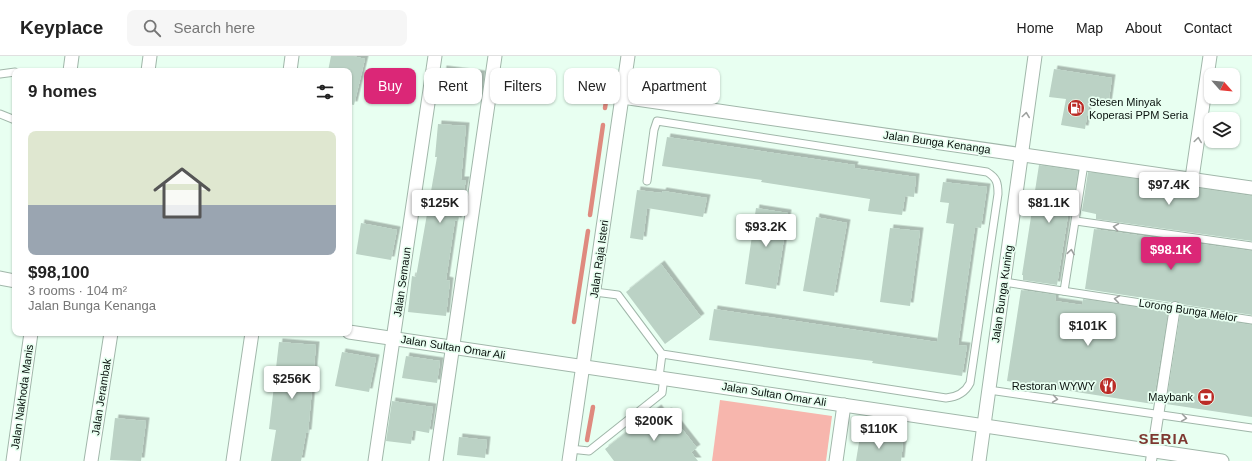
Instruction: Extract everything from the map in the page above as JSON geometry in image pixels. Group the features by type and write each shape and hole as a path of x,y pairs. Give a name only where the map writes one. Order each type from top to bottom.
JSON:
{"street":[{"path":"70,68 72,56"},
{"path":"148,68 150,56"},
{"path":"290,68 292,56"},
{"name":"Jalan Semaun","path":"375,461 434,56"},
{"path":"436,461 495,56"},
{"name":"Jalan Raja Isteri","path":"570,455 628,56"},
{"name":"Jalan Bunga Kuning","path":"979,461 1035,56"},
{"path":"1192,178 1210,56"},
{"name":"Jalan Bunga Kenanga","path":"622,97 1084,164 1192,178 1252,188"},
{"path":"0,278 12,280"},
{"path":"1152,456 1175,307"},
{"name":"Jalan Sultan Omar Ali","path":"352,332 984,425 1152,456 1222,461"},
{"name":"Jalan Nakhoda Manis","path":"13,461 31,336"},
{"name":"Jalan Jerambak","path":"91,461 111,336"},
{"path":"233,461 252,336"},
{"path":"836,461 844,405"}],"lane":[{"path":"0,74 12,72"},
{"path":"0,114 12,119"},
{"path":"647,181 654,130 658,121 979,170 987,172 995,177 998,184 998,194 970,383 967,389 961,394 946,398 662,354"},
{"path":"1064,291 1084,164"},
{"path":"1076,221 1252,246"},
{"name":"Lorong Bunga Melor","path":"1004,282 1252,320"},
{"path":"570,455 589,451 662,393 662,354 618,295 594,292"},
{"path":"989,390 1252,428"}],"shaded area":[{"path":"720,400 832,416 826,461 712,461"}],"building":[{"path":"331,56 353,56 365,59 354,105 352,105 352,68 329,68"},
{"path":"1054,69 1112,78 1108,106 1089,103 1085,129 1061,125 1066,99 1049,97"},
{"path":"438,124 466,126 461,180 466,180 458,221 455,220 446,280 450,281 446,316 408,312 412,276 416,277 437,157 435,157"},
{"path":"667,137 855,165 854,168 916,177 914,197 905,196 902,215 868,211 870,199 761,182 762,180 662,166"},
{"path":"1039,165 1078,171 1072,210 1069,209 1057,285 1023,280 1022,275"},
{"path":"1088,172 1252,196 1252,241 1096,219 1096,214 1082,211"},
{"path":"943,182 987,187 981,228 975,227 958,345 967,346 962,376 872,363 873,361 709,340 714,309 937,342 954,224 946,223 949,203 940,202"},
{"path":"637,190 662,193 663,191 707,198 703,217 647,208 643,240 630,238"},
{"path":"756,208 788,213 776,289 745,284"},
{"path":"816,217 847,223 834,296 803,291"},
{"path":"361,223 397,230 391,260 356,254"},
{"path":"890,228 920,231 910,306 880,302"},
{"path":"1094,229 1252,251 1252,315 1181,304 1176,301 1170,302 1085,289"},
{"path":"661,264 701,317 665,344 626,292"},
{"path":"1021,290 1056,295 1055,301 1082,305 1083,299 1168,312 1153,404 1007,381"},
{"path":"1180,314 1252,325 1252,417 1166,404"},
{"path":"279,342 316,345 308,433 306,433 301,461 271,461 276,430 269,429"},
{"path":"342,352 376,358 369,392 335,386"},
{"path":"406,356 440,361 437,383 402,378"},
{"path":"392,401 433,407 429,433 413,430 411,444 386,441"},
{"path":"658,408 663,415 668,411 697,448 691,452 698,461 614,461 605,449"},
{"path":"115,418 146,421 141,461 110,460"},
{"path":"860,436 903,443 901,461 856,461"},
{"path":"459,437 487,440 485,458 457,455"}],"waterway":[{"path":"605,108 606,104"},
{"path":"590,215 603,125"},
{"path":"574,322 588,231"},
{"path":"587,440 593,407"}],"place":[{"name":"Stesen Minyak Koperasi PPM Seria","path":"1076,108"},
{"name":"Restoran WYWY","path":"1108,386"},
{"name":"Maybank","path":"1206,397"}],"district":[{"name":"SERIA","path":"1164,439"}]}
